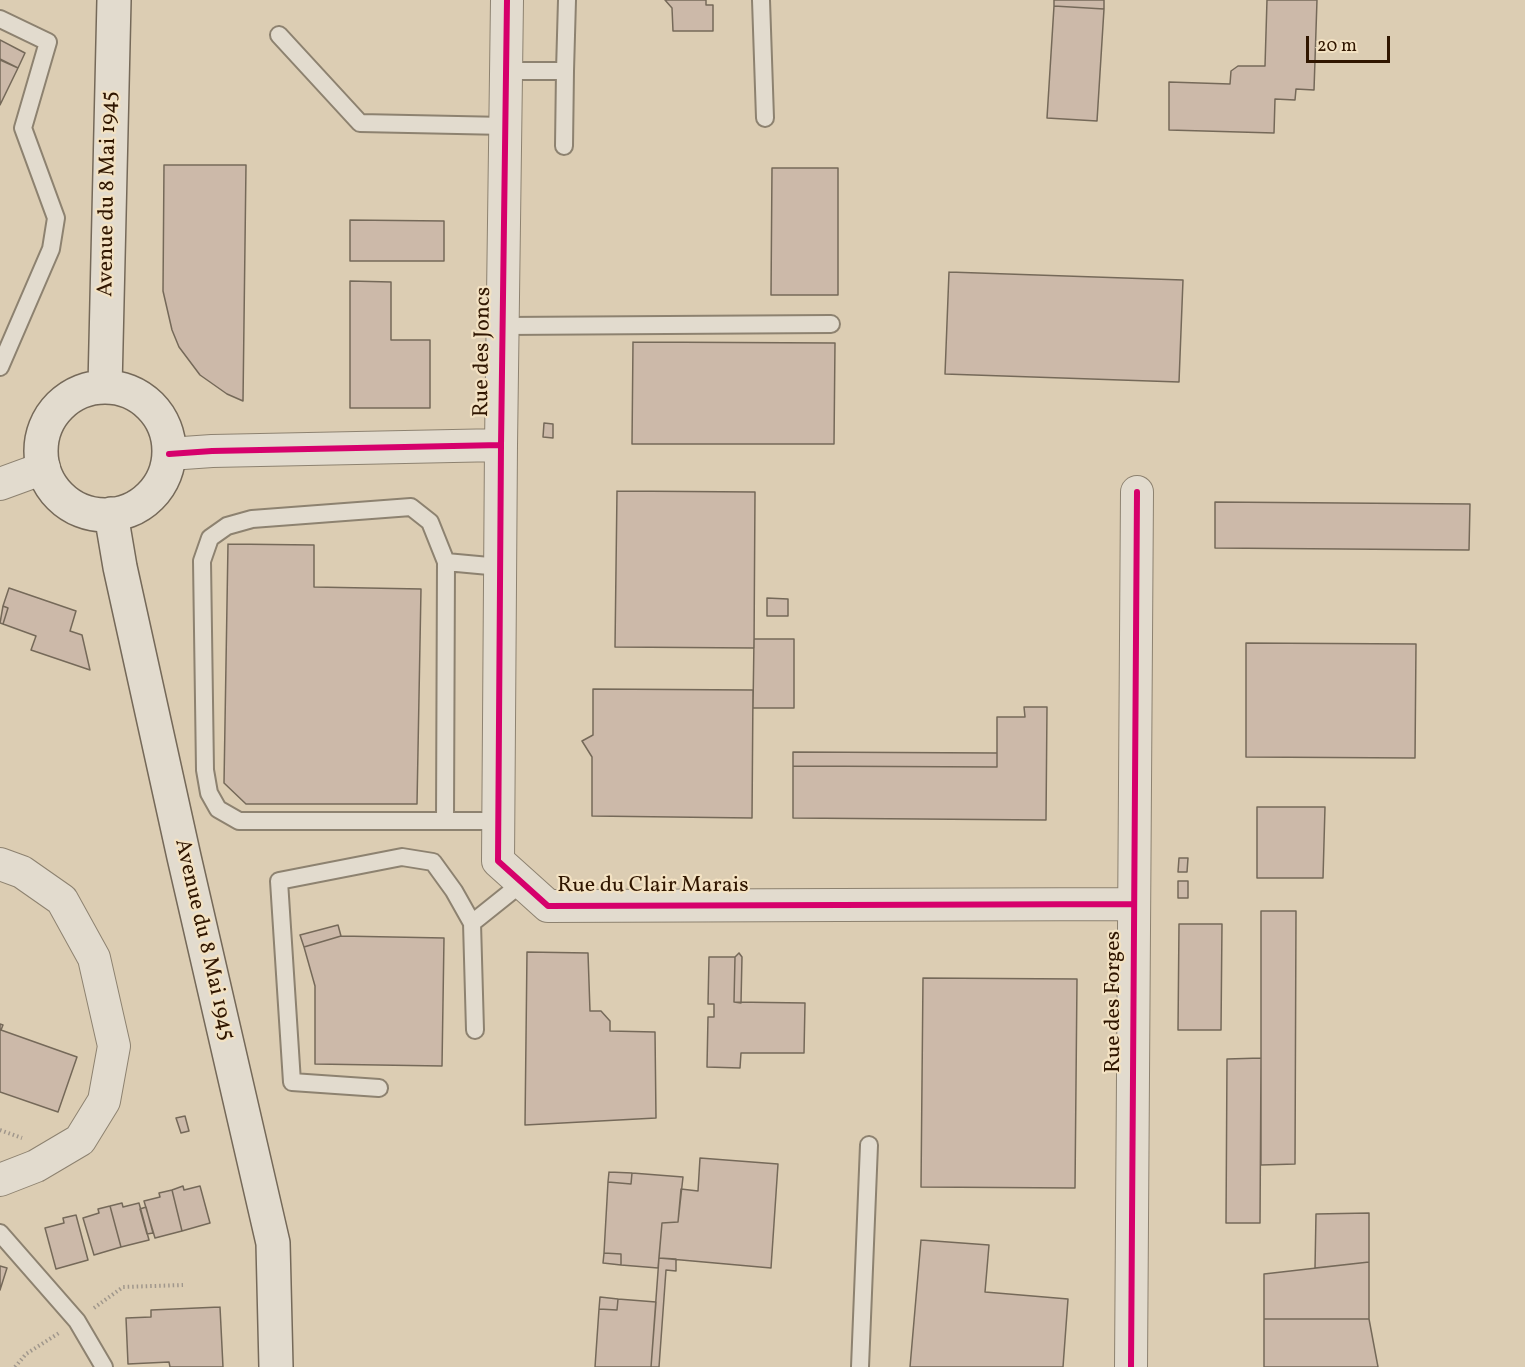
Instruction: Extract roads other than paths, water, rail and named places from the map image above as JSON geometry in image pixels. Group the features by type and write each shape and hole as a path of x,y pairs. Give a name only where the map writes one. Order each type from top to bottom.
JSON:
{"main road":[{"name":"Avenue du 8 Mai 1945","path":"105,387 114,0"},
{"path":"105,387 127,391 142,399 155,410 164,425 169,454 164,476 154,491 142,503 111,514 94,514 64,500 52,487 41,457 46,426 54,413 65,401 78,393 105,387"},
{"name":"Avenue du 8 Mai 1945","path":"111,514 120,567 184,857 273,1243 276,1367"}],"street":[{"name":"Rue des Joncs","path":"169,454 212,451 501,445 507,0"},
{"name":"Rue du Clair Marais","path":"501,445 498,861 548,906 1133,904"},
{"path":"0,484 44,468"},
{"name":"Rue des Forges","path":"1131,1367 1137,492"},
{"path":"0,864 22,872 62,900 94,958 114,1046 104,1101 80,1140 36,1166 0,1180"}],"lane":[{"path":"564,146 567,0"},
{"path":"761,0 765,118"},
{"path":"0,19 48,42 24,128 56,218 51,249 0,367"},
{"path":"279,35 360,123 506,126"},
{"path":"507,71 565,71"},
{"path":"503,326 831,324"},
{"path":"444,820 446,562 430,522 411,507 252,519 227,526 210,538 202,561 205,770 209,793 218,809 239,821 498,821"},
{"path":"446,562 500,567"},
{"path":"379,1088 292,1082 279,881 402,857 433,862 454,891 472,923 475,1030"},
{"path":"472,923 522,883"},
{"path":"860,1367 869,1145"},
{"path":"0,1233 77,1321 104,1367"}]}
